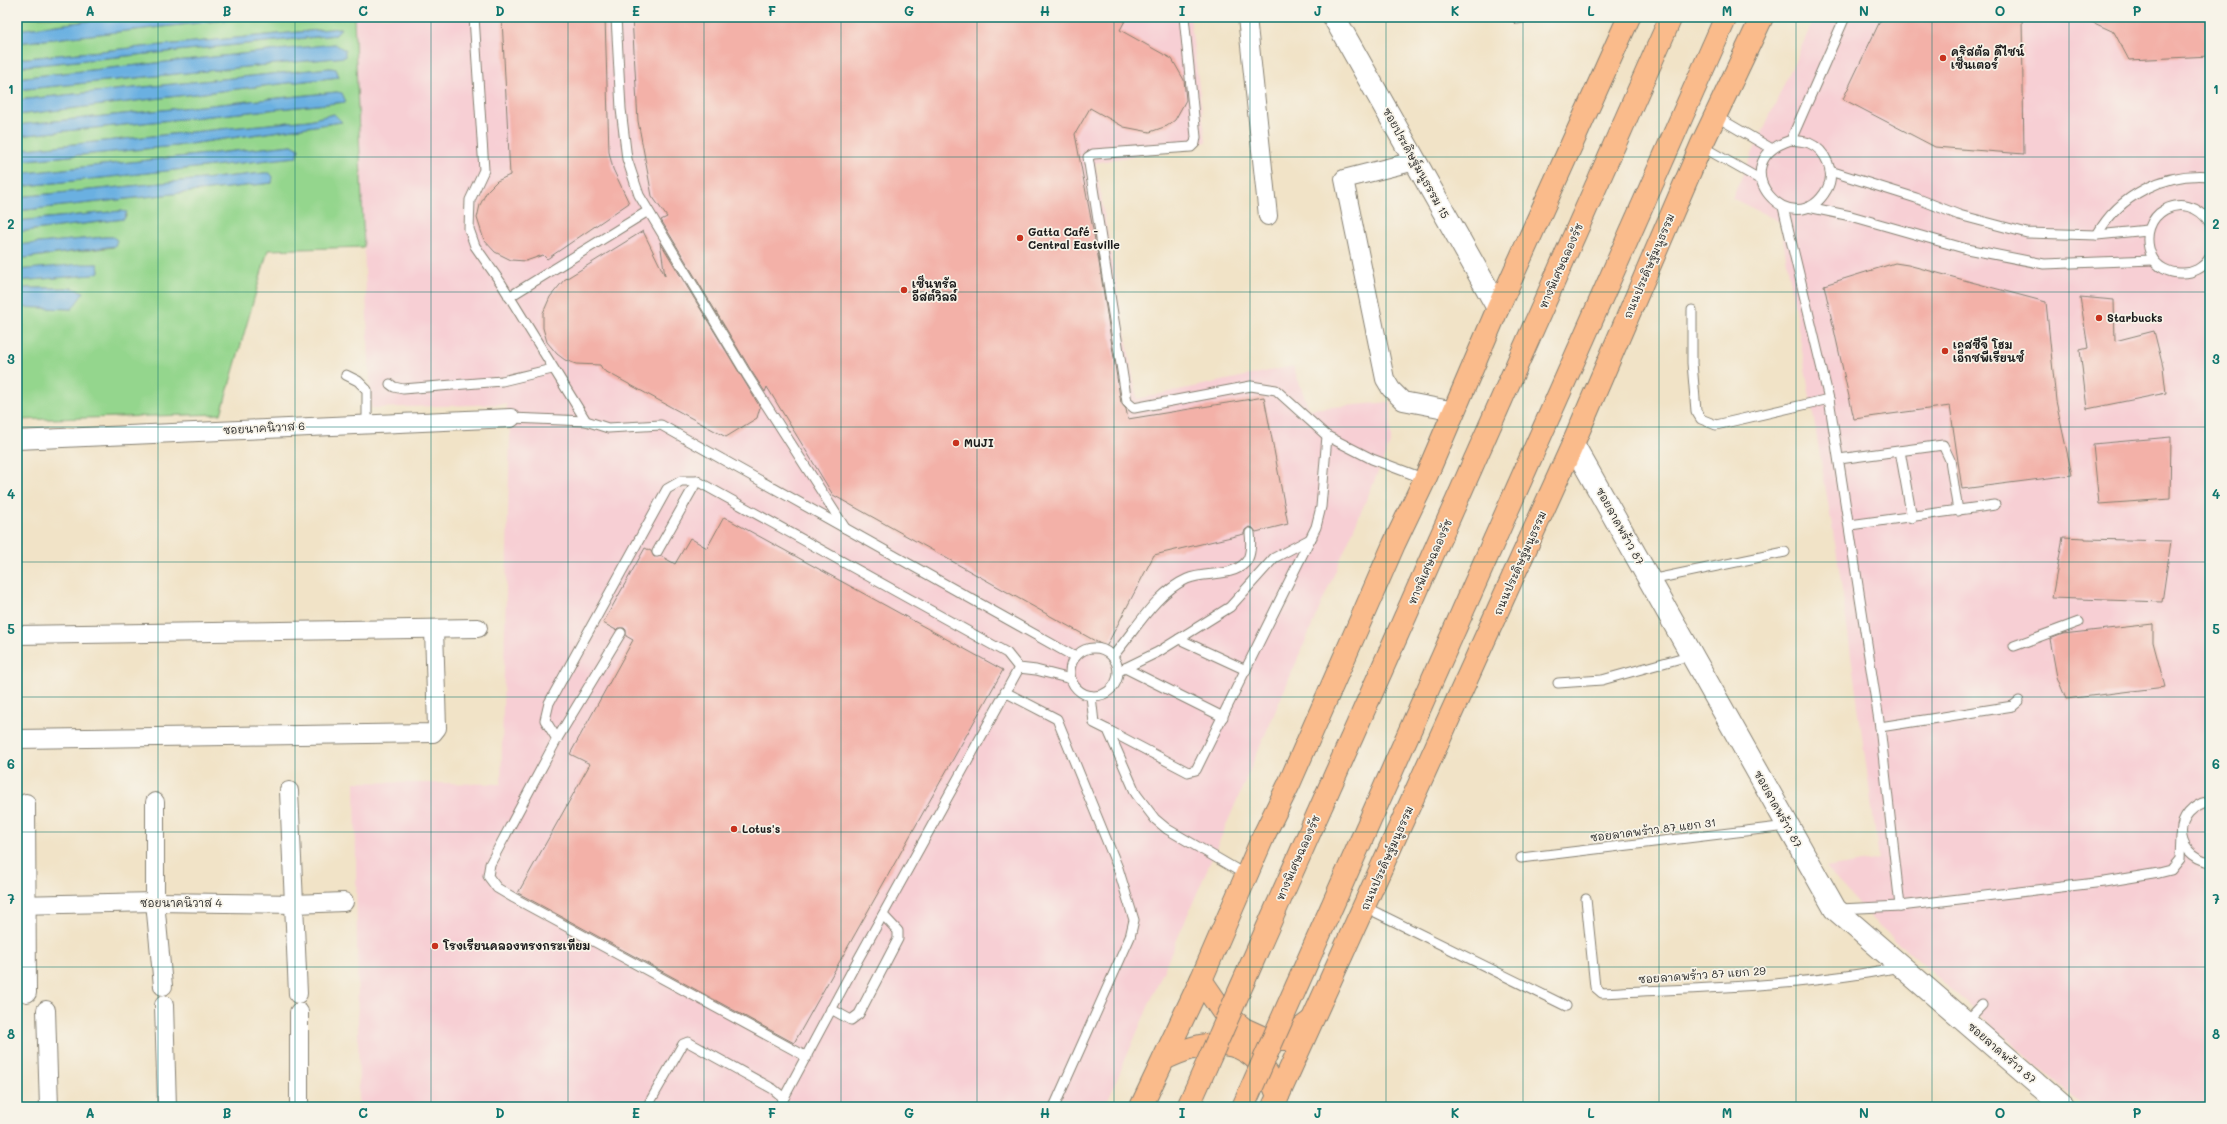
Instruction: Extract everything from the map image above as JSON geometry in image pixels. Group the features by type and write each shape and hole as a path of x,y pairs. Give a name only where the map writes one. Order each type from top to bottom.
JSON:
{"main road":[{"path":"1141,1107 1201,980 1246,875 1289,784 1394,544 1425,479 1498,308 1629,17"},
{"name":"ทางพิเศษฉลองรัช","path":"1188,1107 1672,17"},
{"path":"1243,1107 1726,17"},
{"name":"ถนนประดิษฐ์มนูธรรม","path":"1276,1101 1573,444 1701,146 1717,117 1762,17"},
{"path":"1201,980 1222,1012 1244,1029 1266,1040 1287,1040 1313,1019"},
{"path":"1164,1059 1186,1049 1205,1044 1230,1045 1252,1054 1262,1064 1272,1080 1276,1101"}],"street":[{"path":"1247,17 1268,216"},
{"name":"ซอยประดิษฐ์มนูธรรม 15","path":"1334,17 1498,308"},
{"path":"1415,161 1344,179 1385,379 1391,389 1403,400 1454,411"},
{"name":"ซอยนาคนิวาส 6","path":"17,440 367,423 512,418"},
{"name":"ซอยลาดพร้าว 87","path":"1573,444 1835,909 2064,1107"},
{"path":"17,635 478,628"},
{"path":"17,739 433,733 437,728 434,629"},
{"path":"289,791 298,994"},
{"path":"155,802 155,902 163,986"},
{"path":"26,803 22,905 27,993"},
{"name":"ซอยนาคนิวาส 4","path":"22,905 155,902 295,904 344,902"},
{"path":"164,1005 167,1107"},
{"path":"46,1010 49,1107"},
{"path":"299,1012 299,1107"}],"lane":[{"path":"474,17 484,170 470,200 469,228 475,246 501,283 552,369 586,421"},
{"path":"616,17 621,109 627,158 636,190 747,375 846,529"},
{"path":"1184,17 1196,137 1195,142 1191,147 1093,154 1088,157 1127,402 1130,407 1134,408 1251,386 1276,390 1327,436 1372,459 1425,479"},
{"path":"1518,19 1527,17"},
{"path":"1791,140 1845,17"},
{"path":"1717,117 1772,149"},
{"path":"1791,140 1809,143 1819,149 1828,162 1830,171 1828,186 1823,196 1808,207 1798,210 1783,207 1769,197 1761,180 1763,163 1772,149 1791,140"},
{"path":"1701,146 1761,180"},
{"path":"1830,171 1916,198 1959,215 2027,233 2097,235 2148,230"},
{"path":"2097,235 2110,214 2146,189 2187,176 2210,176"},
{"path":"2209,219 2189,206 2178,206 2159,214 2148,230 2147,246 2154,260 2162,268 2174,273 2186,274 2197,270 2209,262"},
{"path":"1783,207 1829,398 1850,525 1880,727 1900,906"},
{"path":"1808,207 1850,216 1967,249 2044,264 2154,260"},
{"path":"509,296 648,211"},
{"path":"1692,310 1692,363 1696,411 1701,419 1716,425 1829,398"},
{"path":"390,384 394,387 403,389 462,386 502,381 552,369"},
{"path":"346,375 358,381 367,390 367,423"},
{"path":"512,418 586,421 608,428 661,425 1075,657"},
{"path":"1091,696 1094,723 1188,772 1193,772 1198,767 1312,538 1321,507 1327,436"},
{"path":"1839,459 1942,445 1945,447 1950,460 1958,511"},
{"path":"1900,450 1912,518"},
{"path":"558,739 545,720 549,703 667,489 682,481 697,481 1007,653 1019,668 1036,670 1071,679"},
{"path":"657,552 697,481"},
{"path":"1850,525 1912,518 1995,505"},
{"path":"1113,656 1149,610 1178,585 1187,579 1218,574 1244,564 1249,556 1250,533"},
{"path":"1223,717 1122,669 1113,656 1107,651 1093,647 1080,652 1075,657 1070,668 1071,679 1079,691 1091,696 1098,696 1111,690 1122,669 1158,652 1230,606 1274,558 1312,538"},
{"path":"1650,580 1785,552"},
{"path":"2014,646 2079,622"},
{"path":"621,633 558,739 490,864 488,876 497,888 807,1057"},
{"path":"1179,639 1246,670"},
{"path":"1558,683 1602,680 1692,655"},
{"path":"779,1107 807,1057 831,1009 1019,668"},
{"path":"1005,692 1057,719 1118,868 1134,920 1130,937 1054,1107"},
{"path":"1880,727 2005,707 2019,701"},
{"path":"1108,730 1136,794 1155,819 1167,829 1246,875"},
{"path":"1835,909 1900,906 2104,882 2171,870 2180,859 2182,826 2189,811 2201,803 2210,801"},
{"name":"ซอยลาดพร้าว 87 แยก 31","path":"1521,858 1787,826"},
{"path":"2181,836 2190,854 2199,860 2210,862"},
{"name":"ซอยลาดพร้าว 87 แยก 29","path":"1586,898 1595,987 1602,993 1842,978 1901,967"},
{"path":"1365,907 1566,1006"},
{"path":"831,1009 851,1020 859,1014 898,939 898,931 884,915"},
{"path":"1966,1022 1982,1006"},
{"path":"647,1107 683,1044 688,1042 773,1089 784,1098"}],"shaded area":[{"path":"354,17 1190,17 1206,142 1095,163 1137,399 1293,366 1309,409 1391,402 1391,442 1105,1107 359,1107 355,782 501,784 510,433 506,404 371,408"},
{"path":"1815,17 2210,17 2210,1107 2084,1107 1874,921 1826,868 1879,859 1838,561 1780,222 1732,198"}],"green space":[{"path":"121,17 17,30 17,18"},
{"path":"253,17 354,17 364,247 268,250 221,414 17,420 17,307 72,309 73,288 17,288 17,281 92,275 99,271 97,264 17,270 17,259 114,247 113,237 17,245 17,232 124,219 127,215 121,211 17,221 17,211 272,183 265,173 17,197 17,187 296,157 299,149 292,145 17,174 17,161 176,146 342,122 334,114 309,120 17,150 17,136 346,102 337,92 17,125 17,115 339,77 336,69 330,68 17,100 17,90 345,57 335,44 17,78 17,67 336,35 341,28 17,59 17,43"}],"water":[{"path":"121,17 253,17 17,43 17,30"},
{"path":"341,28 336,35 17,67 17,59"},
{"path":"335,44 345,50 345,57 17,90 17,78"},
{"path":"330,68 336,69 339,77 17,115 17,100"},
{"path":"337,92 342,93 346,102 17,136 17,125"},
{"path":"334,114 342,122 176,146 17,161 17,150 309,120"},
{"path":"292,145 299,149 297,157 17,187 17,174"},
{"path":"270,173 273,177 272,183 17,211 17,197"},
{"path":"121,211 127,212 124,219 17,232 17,221"},
{"path":"113,237 117,240 115,246 17,259 17,245"},
{"path":"98,264 99,272 92,275 17,281 17,270"},
{"path":"17,288 73,288 84,292 72,309 17,307"}],"building":[{"path":"528,17 605,17 609,152 613,169 629,203 547,259 543,255 526,261 511,260 495,252 484,240 477,218 480,205 487,191 497,181 510,175 502,19"},
{"name":"เซ็นทรัล อีสต์วิลล์","path":"632,17 1127,17 1120,30 1172,59 1184,80 1186,100 1175,120 1167,126 1150,132 1124,127 1090,108 1075,134 1098,256 1121,403 1126,409 1128,419 1264,397 1288,524 1256,532 1253,528 1249,527 1245,530 1244,534 1154,555 1106,647 833,495 767,387 765,392 752,372 661,220 667,217 652,196 638,121"},
{"name":"คริสตัล ดีไซน์ เซ็นเตอร์","path":"1882,17 2022,17 2024,154 1935,147 1843,99"},
{"path":"2081,17 2210,17 2210,56 2129,60 2114,32"},
{"path":"643,231 665,276 660,242 760,407 757,418 726,437 603,370 600,365 576,364 565,360 557,354 547,342 543,328 543,313 550,297 564,280"},
{"name":"เอสซีจี โฮม เอ็กซพีเรียนซ์","path":"1895,263 1908,265 2046,302 2056,401 2072,475 1962,489 1950,406 1854,419 1824,285"},
{"path":"2080,297 2114,300 2115,341 2154,331 2163,367 2166,393 2087,409 2080,350 2088,348"},
{"path":"2171,437 2170,499 2099,504 2093,444"},
{"name":"Lotus's","path":"724,517 1003,670 794,1043 518,893 590,764 570,754 633,640 626,636 626,630 624,628 618,628 616,630 603,623 645,548 651,551 654,557 661,556 675,564 690,538 707,548"},
{"path":"2063,537 2171,541 2162,602 2052,598"},
{"path":"2153,624 2153,642 2165,687 2066,699 2057,677 2050,639 2063,634"}],"place":[{"name":"คริสตัล ดีไซน์ เซ็นเตอร์","path":"1943,58"},
{"name":"Gatta Café - Central Eastville","path":"1020,238"},
{"name":"เซ็นทรัล อีสต์วิลล์","path":"904,290"},
{"name":"Starbucks","path":"2099,318"},
{"name":"เอสซีจี โฮม เอ็กซพีเรียนซ์","path":"1945,351"},
{"name":"MUJI","path":"956,443"},
{"name":"Lotus's","path":"734,829"},
{"name":"โรงเรียนคลองทรงกระเทียม","path":"435,946"}]}
